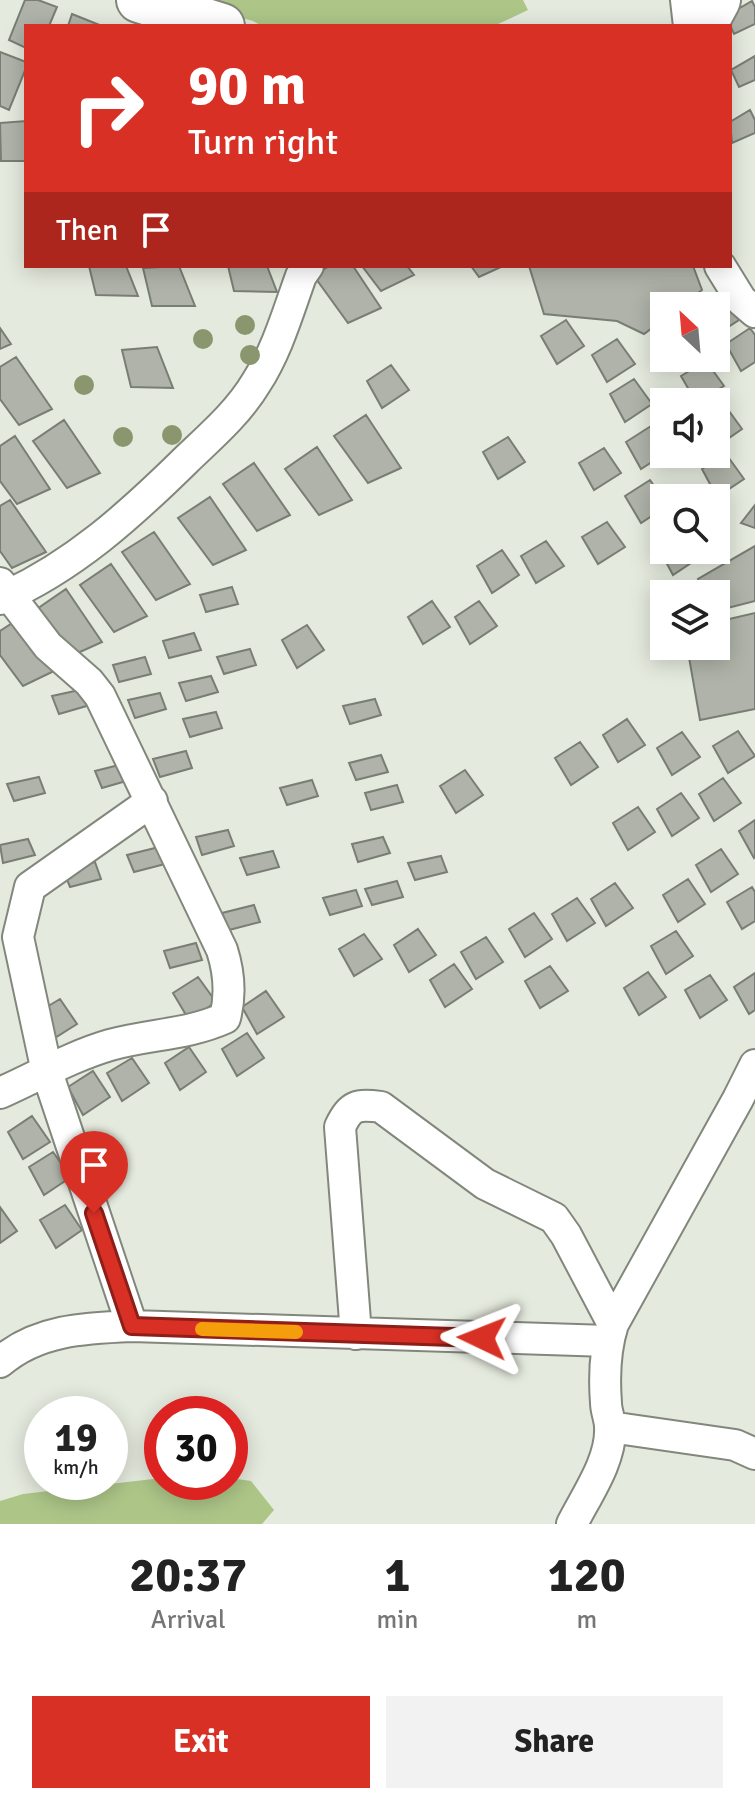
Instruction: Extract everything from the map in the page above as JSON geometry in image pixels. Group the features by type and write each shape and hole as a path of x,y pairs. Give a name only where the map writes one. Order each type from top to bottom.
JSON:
{"main road":[{"path":"139,0 216,24"},
{"path":"705,24 718,0"}],"street":[{"path":"686,0 689,24"},
{"path":"0,1093 105,1047 136,1038 185,1033 225,1018 229,1002 227,967 222,950 100,696 89,682 57,656 3,592 41,578 113,528 240,408 269,361 307,268"},
{"path":"721,268 741,300 755,312"},
{"path":"132,1326 47,1072 18,937 30,887 152,801"},
{"path":"572,1524 608,1446 610,1427 606,1404 610,1332 754,1069"},
{"path":"356,1334 340,1127 347,1112 362,1104 381,1107 485,1184 554,1218 566,1235 610,1332"},
{"path":"0,1362 16,1349 60,1332 132,1326 356,1334 610,1332"},
{"path":"610,1427 735,1445 755,1454"}],"green space":[{"path":"200,0 523,0 528,10 498,24 258,24 196,6"},
{"path":"144,1480 144,1500 248,1500 248,1481 251,1481 274,1510 262,1524 0,1524 0,1501 24,1494 24,1500 128,1500 128,1482"}],"building":[{"path":"25,0 38,0 57,7 50,24 24,24 24,47 9,40"},
{"path":"752,1 755,7 755,24 734,34 726,16"},
{"path":"72,14 97,24 69,24"},
{"path":"0,52 24,61 24,73 9,110 0,106"},
{"path":"755,56 755,80 739,87 732,69"},
{"path":"750,110 755,120 755,133 732,143 732,121"},
{"path":"24,121 24,161 1,161 0,123"},
{"path":"89,268 127,268 138,296 96,295"},
{"path":"143,268 180,268 195,306 152,306"},
{"path":"228,268 268,268 277,292 234,291"},
{"path":"326,268 354,268 381,308 348,323 314,276"},
{"path":"364,268 409,268 414,275 381,291"},
{"path":"472,268 499,268 479,277"},
{"path":"530,268 694,268 702,290 699,292 650,292 650,330 644,334 617,321 544,314"},
{"path":"730,308 739,320 730,326"},
{"path":"566,320 584,346 557,364 541,336"},
{"path":"0,328 11,344 0,349"},
{"path":"750,328 755,335 755,362 741,371 730,351 730,341"},
{"path":"617,339 635,364 607,382 592,355"},
{"path":"157,347 173,388 131,387 122,350"},
{"path":"16,357 52,409 19,425 0,399 0,367"},
{"path":"391,365 409,390 382,408 367,381"},
{"path":"688,372 714,372 724,386 688,388 681,376"},
{"path":"634,379 650,405 625,422 610,394"},
{"path":"730,412 742,429 730,437"},
{"path":"366,415 401,468 368,483 334,436"},
{"path":"64,420 100,473 67,488 33,441"},
{"path":"650,427 650,463 641,469 626,442"},
{"path":"15,436 50,489 17,504 0,481 0,446"},
{"path":"508,437 525,462 498,479 483,452"},
{"path":"317,447 352,500 319,515 285,469"},
{"path":"604,448 621,473 594,490 579,463"},
{"path":"730,460 744,479 730,488 730,484 710,484 702,469 730,468"},
{"path":"254,463 290,515 257,531 223,484"},
{"path":"650,480 653,484 650,484 650,517 641,523 625,496"},
{"path":"210,497 246,550 213,565 178,518"},
{"path":"10,500 46,552 12,568 0,551 0,506"},
{"path":"755,505 755,528 741,523"},
{"path":"607,522 625,547 598,564 582,537"},
{"path":"154,532 190,584 156,600 122,552"},
{"path":"546,541 564,566 536,583 521,556"},
{"path":"755,546 755,601 730,607 730,580 698,580 724,564 730,564 730,560"},
{"path":"502,550 519,575 492,593 477,566"},
{"path":"111,564 147,616 114,632 80,585"},
{"path":"667,564 690,564 673,575"},
{"path":"232,587 238,604 206,612 200,595"},
{"path":"66,589 102,642 69,657 34,611"},
{"path":"432,601 450,627 423,644 408,617"},
{"path":"479,601 497,626 470,644 455,617"},
{"path":"755,613 755,709 700,720 689,660 730,660 730,619"},
{"path":"20,618 56,670 23,686 0,655 0,631"},
{"path":"307,625 324,650 297,668 282,640"},
{"path":"194,633 201,650 169,658 163,641"},
{"path":"250,649 256,665 224,674 217,657"},
{"path":"145,657 151,674 119,682 113,665"},
{"path":"211,676 218,692 186,701 179,683"},
{"path":"84,689 90,705 59,714 52,696"},
{"path":"160,693 166,709 135,718 128,700"},
{"path":"375,699 381,715 350,724 343,706"},
{"path":"216,712 222,728 190,737 183,719"},
{"path":"627,719 645,745 618,762 603,735"},
{"path":"738,731 755,756 728,773 713,746"},
{"path":"682,732 700,757 672,775 657,748"},
{"path":"580,742 598,767 571,785 555,758"},
{"path":"186,751 192,768 160,777 153,759"},
{"path":"381,755 388,772 356,780 349,763"},
{"path":"127,763 133,779 102,788 95,771"},
{"path":"465,770 483,795 456,813 440,786"},
{"path":"39,777 45,793 14,801 7,784"},
{"path":"723,778 741,803 714,821 699,794"},
{"path":"312,780 318,796 287,805 280,788"},
{"path":"397,785 403,802 371,810 365,793"},
{"path":"681,793 699,818 672,836 657,809"},
{"path":"638,807 655,832 628,850 613,823"},
{"path":"755,820 755,857 754,858 739,831"},
{"path":"228,830 234,846 202,855 196,837"},
{"path":"383,837 390,853 358,862 352,844"},
{"path":"28,839 35,855 3,863 0,845"},
{"path":"159,847 165,864 134,872 127,855"},
{"path":"721,849 738,874 711,892 696,865"},
{"path":"273,851 279,867 247,875 240,858"},
{"path":"441,856 447,872 415,880 408,863"},
{"path":"95,862 101,879 70,887 63,870"},
{"path":"688,879 705,904 678,922 663,895"},
{"path":"397,881 403,897 372,905 365,889"},
{"path":"615,883 633,908 606,926 591,899"},
{"path":"752,887 755,892 755,921 742,929 727,902"},
{"path":"356,890 362,906 330,915 323,898"},
{"path":"577,898 595,923 567,941 552,914"},
{"path":"254,905 260,922 229,930 222,913"},
{"path":"534,913 552,939 525,957 509,929"},
{"path":"418,929 436,955 409,972 394,945"},
{"path":"676,931 693,956 666,974 651,946"},
{"path":"364,934 382,959 354,976 339,949"},
{"path":"486,937 503,962 476,979 461,952"},
{"path":"196,943 202,960 170,968 164,951"},
{"path":"454,964 472,989 445,1007 430,980"},
{"path":"550,966 568,991 540,1008 525,981"},
{"path":"648,972 666,997 639,1015 624,988"},
{"path":"755,973 755,1010 749,1014 734,987"},
{"path":"710,975 727,1000 700,1018 685,990"},
{"path":"198,977 216,1002 189,1020 173,993"},
{"path":"266,991 284,1017 257,1034 242,1007"},
{"path":"60,999 77,1024 50,1041 35,1014"},
{"path":"247,1033 264,1058 237,1076 222,1049"},
{"path":"189,1047 206,1072 180,1090 165,1063"},
{"path":"132,1058 149,1083 122,1101 107,1073"},
{"path":"93,1071 110,1097 83,1115 68,1087"},
{"path":"32,1116 50,1142 23,1159 8,1132"},
{"path":"53,1152 71,1177 44,1195 29,1167"},
{"path":"65,1205 82,1230 56,1248 40,1220"},
{"path":"0,1207 17,1231 0,1243"}],"slow traffic":[{"path":"202,1329 296,1332"}],"route":[{"path":"94,1213 132,1326 482,1338"}]}
